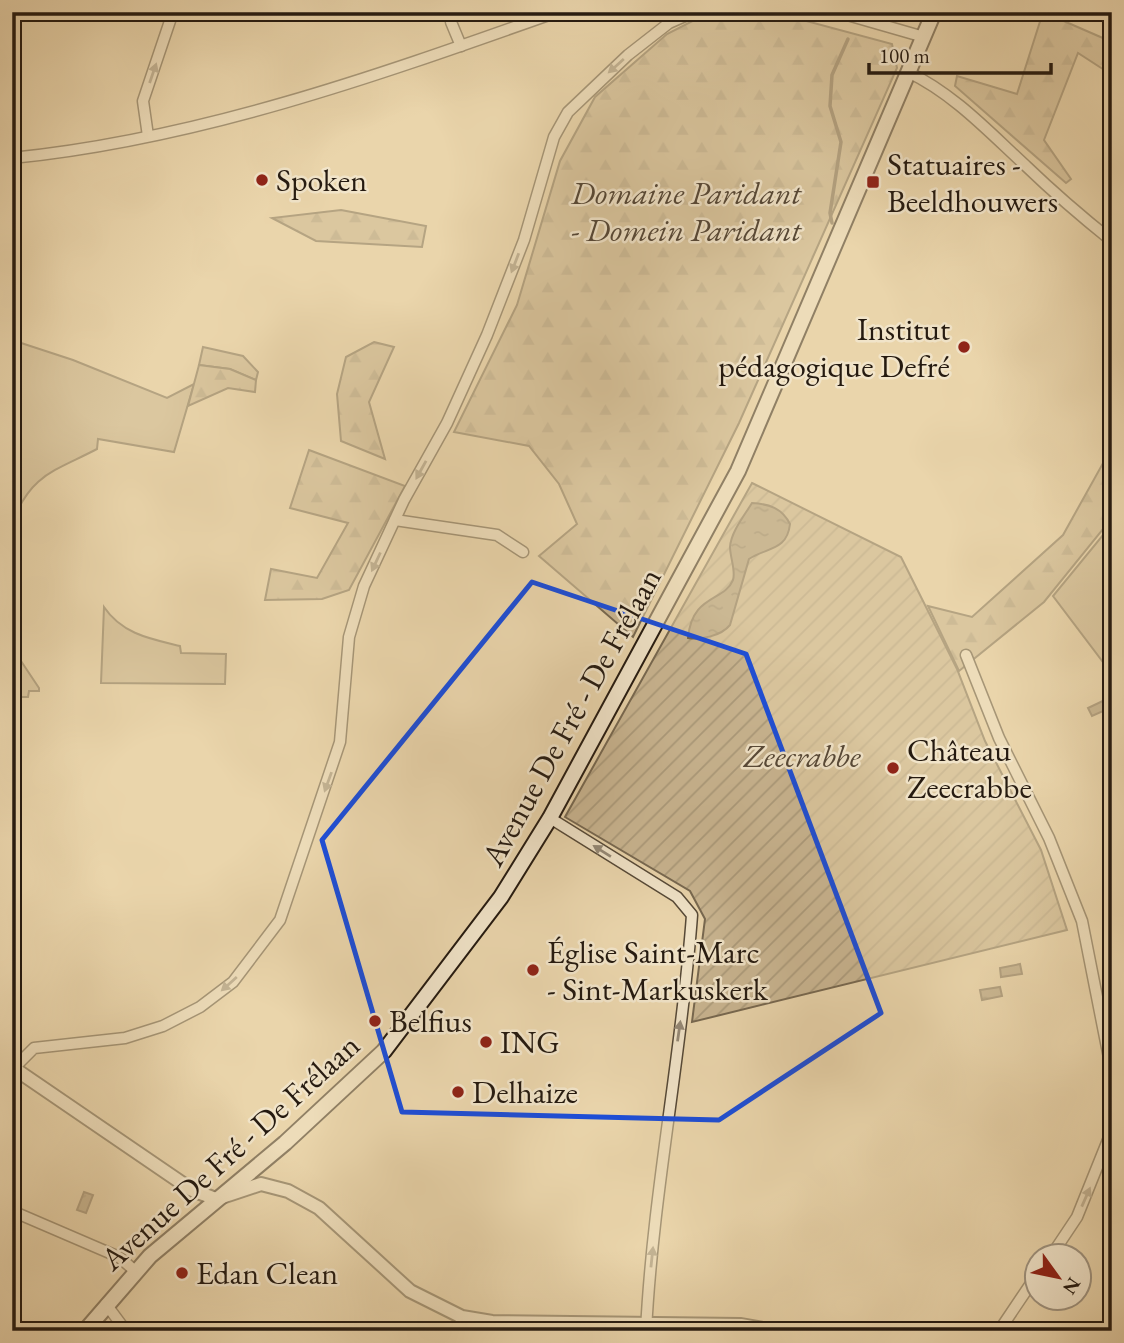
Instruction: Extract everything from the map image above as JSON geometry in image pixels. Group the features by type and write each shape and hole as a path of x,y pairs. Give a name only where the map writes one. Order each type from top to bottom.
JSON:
{"main road":[{"name":"Avenue De Fré - De Frélaan","path":"85,1331 134,1270 289,1140 384,1051 501,897 550,818 753,441 934,12"}],"street":[{"path":"148,136 143,101 173,12"},
{"path":"454,12 451,22 461,46"},
{"path":"12,158 148,136 254,113 352,84 557,12"},
{"path":"669,23 672,12"},
{"path":"694,12 669,23 628,55 568,112 554,136 524,240 486,335 447,423 395,520 364,586 349,637 340,742 280,920 258,953 233,982 201,1007 163,1026 101,1043 34,1048 13,1068 192,1190 216,1199 261,1184 304,1198 328,1216 402,1286 463,1317 492,1322 646,1328 741,1325 774,1331"},
{"path":"837,12 924,37"},
{"path":"908,72 928,81 965,108 1063,201 1112,241"},
{"path":"395,520 497,535 523,552"},
{"path":"966,655 999,738 1049,838 1082,921 1112,1073"},
{"path":"550,818 677,897 692,915 688,965 659,1182 646,1328"},
{"path":"1112,1105 1112,1111"},
{"path":"1060,1242 1077,1217 1112,1130"},
{"path":"12,1211 119,1257 134,1270"},
{"path":"999,1331 1023,1296"},
{"path":"106,1304 126,1331"},
{"path":"458,1331 463,1317"}],"highlighted area":[{"path":"532,582 746,654 881,1013 719,1120 402,1112 322,840"}],"green space":[{"name":"Domaine Paridant - Domein Paridant","path":"710,12 773,12 892,44 897,68 739,423 633,637 539,556 577,524 559,484 529,446 454,432 517,305 560,161 595,97 667,34"},
{"path":"1043,12 1112,42 1112,75 1078,53 1044,140 1071,179 1066,183 955,86 957,76 1017,94"},
{"path":"341,210 426,226 422,247 316,241 272,218"},
{"path":"12,340 73,360 167,398 194,384 174,452 98,439 97,449 45,476 36,484 19,507 12,523"},
{"path":"374,342 394,347 369,402 385,459 341,441 337,394 346,357"},
{"path":"203,347 243,356 258,372 256,380 230,369 199,365"},
{"path":"199,365 230,369 256,380 255,392 228,388 188,406"},
{"path":"1112,447 1112,518 1044,602 959,671 928,606 972,617 1063,535"},
{"path":"309,450 405,486 349,590 322,599 265,600 271,569 317,578 348,523 290,508"},
{"name":"Zeecrabbe","path":"752,483 901,557 957,669 985,741 1041,850 1067,930 692,1022 705,919 690,891 565,817"},
{"path":"1112,524 1112,674 1053,596"},
{"path":"12,604 21,605 21,661 39,688 39,691 29,691 28,697 19,697 19,692 12,692"},
{"path":"104,607 119,624 148,638 180,646 181,653 226,654 225,684 101,683"}],"water":[{"path":"752,503 779,511 790,524 788,533 780,544 749,559 730,625 711,636 688,638 695,613 729,587 733,580 731,541"},
{"path":"1107,699 1110,708 1092,716 1088,708"},
{"path":"1020,964 1022,974 1001,977 1000,968"},
{"path":"1000,987 1002,996 982,1000 980,990"},
{"path":"84,1192 93,1195 86,1213 77,1210"}],"waterway":[{"path":"832,223 830,213 841,142 830,106 832,75 848,39"}],"place":[{"name":"Spoken","path":"262,180"},
{"name":"Statuaires - Beeldhouwers","path":"873,182"},
{"name":"Institut pédagogique Defré","path":"964,347"},
{"name":"Château Zeecrabbe","path":"893,768"},
{"name":"Église Saint-Marc - Sint-Markuskerk","path":"533,970"},
{"name":"Belfius","path":"375,1021"},
{"name":"ING","path":"486,1042"},
{"name":"Delhaize","path":"458,1092"},
{"name":"Edan Clean","path":"182,1273"}]}
